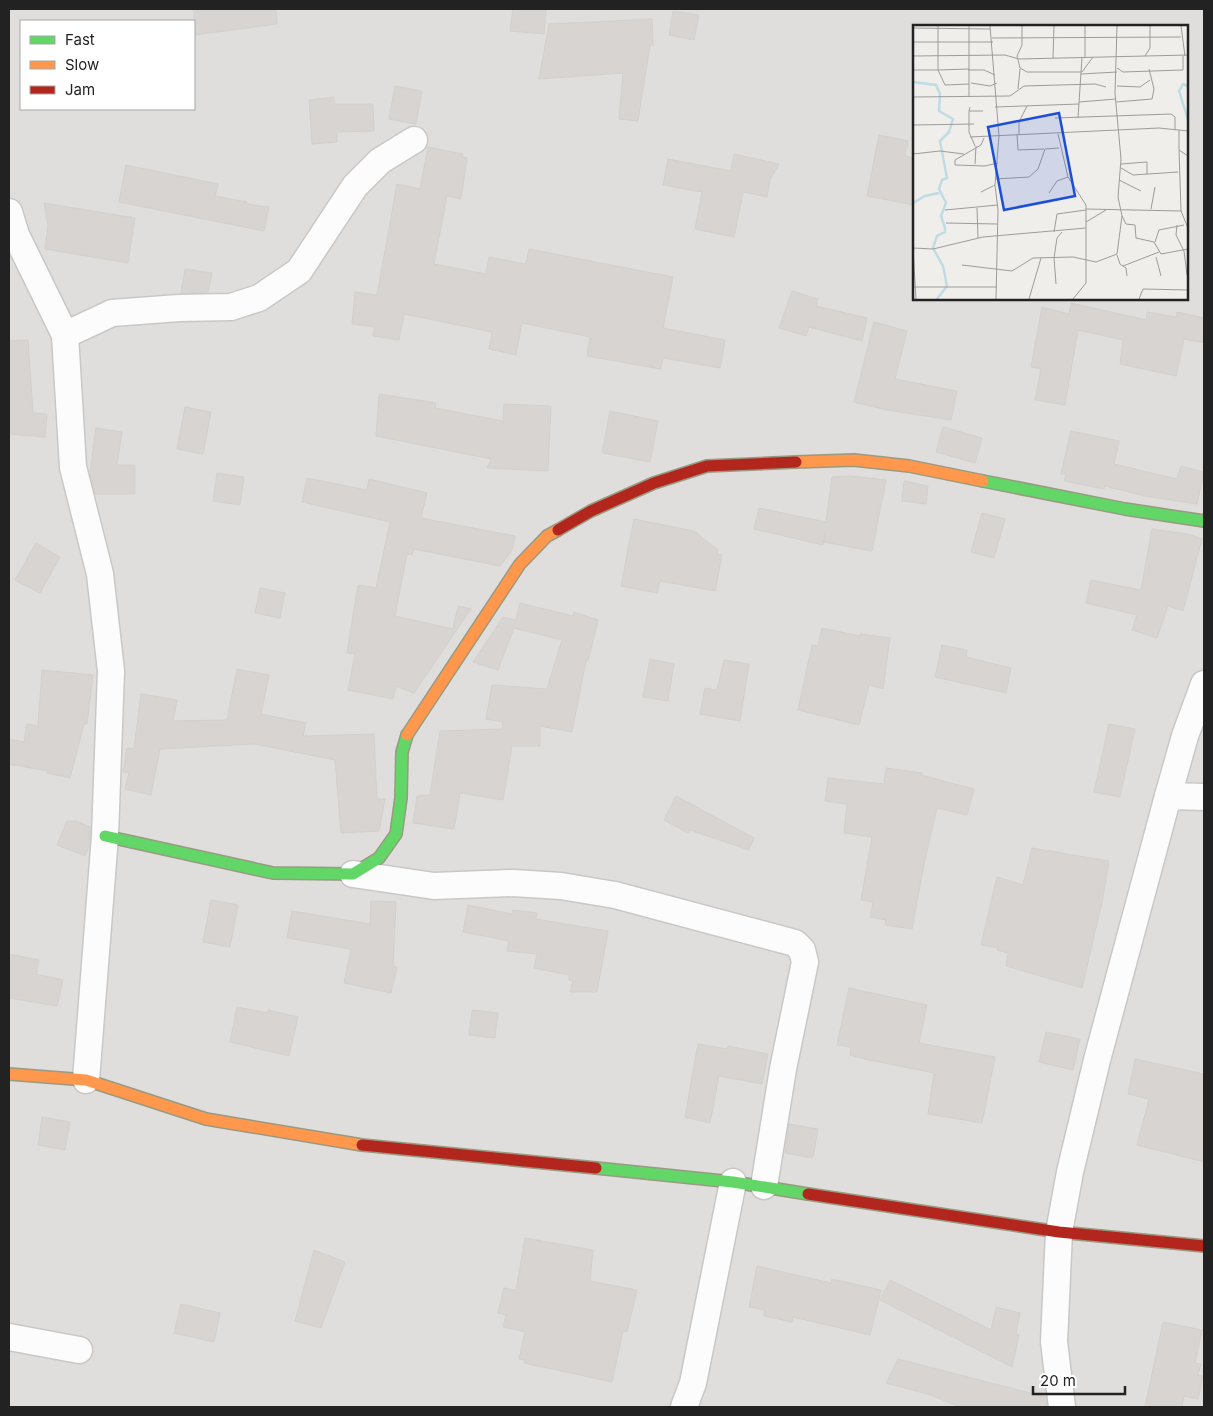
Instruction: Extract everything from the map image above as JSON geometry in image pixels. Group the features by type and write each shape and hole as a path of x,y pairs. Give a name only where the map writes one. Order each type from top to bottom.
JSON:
{"street":[{"path":"65,335 112,313 179,308 231,308 258,298 299,271 355,186 380,161 414,140"},
{"path":"9,212 16,235 65,335 73,467 100,574 111,671 105,836 86,1080"},
{"path":"353,874 379,858 396,834 401,798 402,752 408,730 520,564 547,536 591,510 654,483 706,466 854,460 908,466 1126,509 1204,521"},
{"path":"1062,1407 1054,1342 1058,1232 1070,1172 1097,1060 1185,736 1204,684"},
{"path":"1168,796 1204,797"},
{"path":"105,836 272,873 353,874 434,886 513,883 561,886 615,895 796,942 802,950 805,962 783,1069 764,1186"},
{"path":"9,1074 86,1080 206,1119 363,1145 733,1182 1058,1232 1204,1246"},
{"path":"684,1407 693,1384 695,1363 733,1182"},
{"path":"9,1336 79,1350"}],"shaded area":[{"path":"9,9 1204,9 1204,1407 9,1407"}],"building":[{"path":"194,9 276,9 277,24 195,35"},
{"path":"513,9 546,9 544,34 510,31"},
{"path":"673,11 699,15 694,40 669,35"},
{"path":"652,19 653,45 650,45 638,121 619,119 623,73 539,79 549,24"},
{"path":"395,86 422,91 416,124 389,119"},
{"path":"334,97 334,104 373,104 374,131 337,132 337,142 312,144 309,100"},
{"path":"879,135 908,141 905,156 913,158 913,205 867,196"},
{"path":"428,147 463,154 462,157 467,158 461,199 447,196 434,264 486,274 489,257 526,264 529,249 673,277 663,328 725,340 720,368 663,358 661,369 587,356 590,337 522,323 516,355 489,349 492,332 404,314 399,340 373,336 375,327 352,324 355,292 377,295 397,184 420,189"},
{"path":"734,154 779,164 770,180 767,197 743,192 734,237 695,229 702,192 663,185 668,159 731,171"},
{"path":"126,165 218,184 215,196 247,202 246,204 269,207 264,231 119,202"},
{"path":"44,203 135,218 128,263 45,249 48,225"},
{"path":"185,269 212,273 208,292 181,293"},
{"path":"792,291 818,299 816,306 867,318 862,341 809,327 806,336 779,328"},
{"path":"1071,303 1146,320 1147,312 1176,317 1177,312 1204,318 1204,343 1184,339 1176,376 1120,364 1123,340 1078,330 1065,405 1035,400 1041,369 1031,367 1042,307 1069,314"},
{"path":"874,322 907,331 895,379 957,391 951,420 887,410 854,402"},
{"path":"28,340 33,413 47,414 45,437 9,434 9,341"},
{"path":"379,394 436,403 435,408 503,421 504,404 551,406 548,471 487,468 491,459 376,436"},
{"path":"185,407 211,412 203,454 177,449"},
{"path":"610,411 658,421 650,462 602,453"},
{"path":"943,427 982,438 975,463 936,452"},
{"path":"96,428 122,432 117,465 135,465 135,494 95,494 90,474"},
{"path":"1071,431 1119,441 1114,464 1177,479 1181,466 1204,472 1197,504 1144,496 1105,486 1104,489 1064,481 1066,474 1061,474"},
{"path":"217,473 244,477 240,505 213,501"},
{"path":"851,476 886,480 872,551 824,542 825,533 823,545 754,529 759,508 826,522 832,477"},
{"path":"307,478 367,490 369,479 427,493 421,518 515,536 512,550 500,566 414,549 412,555 407,554 395,616 453,629 458,606 471,609 414,693 396,686 393,699 348,690 355,654 347,653 358,585 376,588 390,522 302,502"},
{"path":"904,481 928,486 926,504 902,501"},
{"path":"982,513 1005,519 994,558 971,552"},
{"path":"634,519 694,531 718,550 717,554 722,555 715,591 660,581 657,593 621,586"},
{"path":"1152,529 1188,534 1202,539 1183,611 1168,606 1157,638 1132,630 1137,615 1086,603 1091,580 1141,590"},
{"path":"36,543 60,557 40,593 15,580"},
{"path":"260,588 285,593 280,618 255,613"},
{"path":"520,603 573,616 574,612 598,620 588,661 586,661 572,732 540,726 540,746 512,746 503,800 460,793 454,829 413,823 417,796 430,795 440,731 502,729 503,722 486,719 492,685 547,689 562,640 514,628 498,670 473,662 503,617 516,620"},
{"path":"822,628 860,636 860,634 890,638 883,689 869,685 859,725 798,710 812,645 818,646"},
{"path":"942,645 967,650 966,657 1011,668 1006,693 935,677"},
{"path":"650,659 674,664 668,701 643,697"},
{"path":"724,660 749,664 740,721 700,714 705,688 717,690"},
{"path":"237,669 269,675 261,714 306,723 303,736 374,734 377,799 385,799 379,831 341,833 335,760 254,744 160,749 151,795 125,789 129,773 123,772 127,748 134,749 141,694 177,700 173,721 227,720"},
{"path":"42,670 93,675 87,724 84,724 70,778 47,773 48,771 9,764 9,739 24,742 27,724 38,726"},
{"path":"1109,724 1135,729 1120,797 1094,792"},
{"path":"886,768 922,773 921,775 974,789 967,815 937,808 912,929 885,925 886,920 870,917 873,902 861,900 872,837 844,833 847,804 825,801 828,778 884,784"},
{"path":"676,796 754,838 749,850 690,830 688,833 664,820"},
{"path":"67,821 77,821 90,827 89,846 85,856 57,845"},
{"path":"1032,848 1109,861 1102,902 1082,988 1006,966 1008,953 997,950 998,948 981,945 997,877 1023,885"},
{"path":"211,900 238,905 230,947 203,942"},
{"path":"371,901 396,902 393,966 397,967 391,993 344,983 351,949 287,938 292,911 370,924"},
{"path":"468,905 512,914 513,910 537,913 536,919 608,931 597,992 570,992 573,981 569,980 569,975 534,968 537,954 507,951 509,941 463,932"},
{"path":"9,954 39,960 36,974 63,980 57,1006 9,998"},
{"path":"849,988 927,1005 919,1043 995,1057 982,1123 928,1114 934,1073 850,1055 851,1047 837,1045"},
{"path":"237,1007 268,1013 268,1010 298,1017 289,1056 230,1042"},
{"path":"472,1010 498,1013 495,1038 469,1035"},
{"path":"1046,1032 1080,1039 1073,1070 1039,1062"},
{"path":"698,1044 727,1049 728,1046 768,1054 762,1084 719,1076 710,1123 685,1117"},
{"path":"1135,1059 1204,1074 1204,1162 1137,1145 1149,1099 1128,1094"},
{"path":"42,1117 70,1122 65,1150 38,1145"},
{"path":"789,1124 818,1129 813,1158 785,1153"},
{"path":"525,1238 593,1250 590,1281 637,1290 627,1332 623,1331 612,1382 524,1363 525,1360 519,1359 525,1332 503,1327 506,1315 498,1313 504,1288 516,1290"},
{"path":"314,1250 345,1262 321,1328 295,1321"},
{"path":"757,1266 831,1283 832,1279 881,1290 870,1335 793,1317 792,1322 764,1316 765,1310 749,1307"},
{"path":"890,1280 991,1330 996,1307 1020,1313 1016,1334 1019,1335 1012,1367 880,1300"},
{"path":"181,1304 220,1313 214,1342 174,1333"},
{"path":"1163,1322 1202,1330 1195,1363 1201,1364 1198,1375 1203,1376 1198,1399 1184,1396 1182,1407 1145,1407"},
{"path":"898,1359 1046,1397 1047,1407 960,1407 931,1395 886,1383"}],"traffic: fast":[{"path":"983,481 1125,509 1204,521"},
{"path":"105,836 273,873 353,874 379,858 396,834 401,798 402,752 407,735"},
{"path":"596,1168 733,1182 808,1194"}],"traffic: slow":[{"path":"796,462 854,460 909,466 983,481"},
{"path":"407,735 520,564 547,536 558,530"},
{"path":"9,1074 86,1080 206,1119 362,1145"}],"traffic: jam":[{"path":"558,530 591,511 654,483 707,466 796,462"},
{"path":"362,1145 596,1168"},
{"path":"808,1194 1059,1232 1204,1246"}]}
